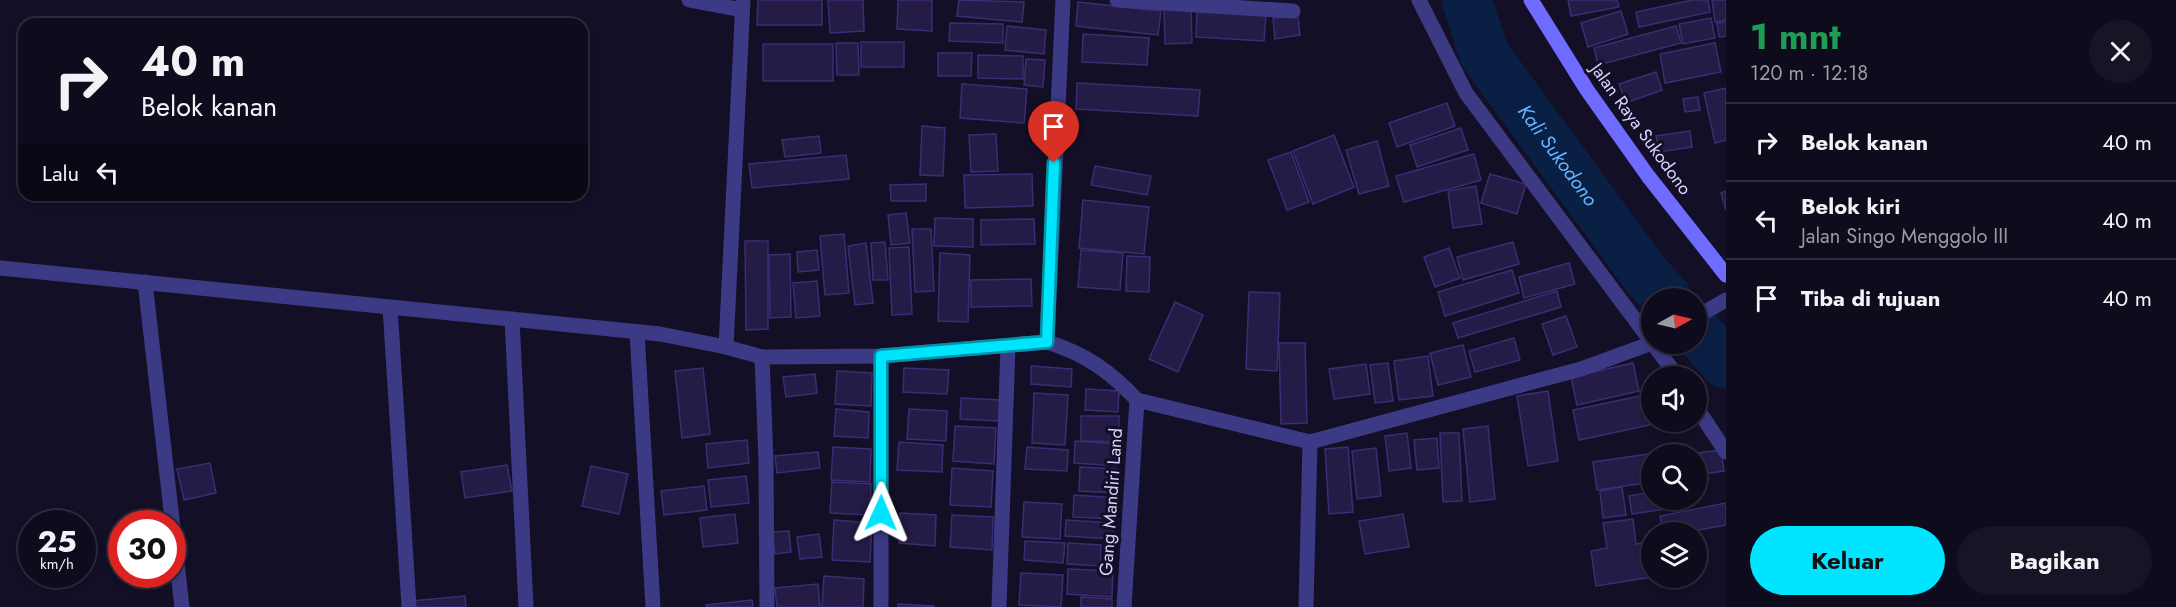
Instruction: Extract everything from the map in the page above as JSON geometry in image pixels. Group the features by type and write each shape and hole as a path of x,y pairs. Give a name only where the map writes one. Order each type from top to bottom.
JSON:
{"main road":[{"name":"Jalan Raya Sukodono","path":"1531,0 1614,129 1726,275"}],"street":[{"path":"689,0 742,5 726,346"},
{"path":"1047,342 1063,0"},
{"path":"1117,0 1293,11"},
{"path":"1419,0 1466,93 1641,329"},
{"path":"0,268 637,332 726,346 762,357 881,356 1047,342 1068,348 1093,361 1119,381 1137,400 1310,442 1581,369 1641,347"},
{"path":"145,282 182,607"},
{"path":"1707,311 1726,300"},
{"path":"390,307 409,607"},
{"path":"512,319 526,607"},
{"path":"637,332 653,607"},
{"path":"999,607 1008,346"},
{"path":"1660,354 1669,366"},
{"path":"881,356 881,607"},
{"path":"762,357 766,462 767,607"},
{"name":"Gang Mandiri Land","path":"1124,607 1137,400"},
{"path":"1707,424 1726,452"},
{"path":"1306,607 1310,442"}],"building":[{"path":"758,0 822,0 822,25 757,25"},
{"path":"828,0 863,0 864,31 830,33"},
{"path":"898,0 932,0 932,31 897,29"},
{"path":"959,0 1024,2 1022,22 957,16"},
{"path":"1568,0 1617,0 1619,7 1571,16"},
{"path":"1692,0 1708,0 1710,12 1639,27 1636,12"},
{"path":"1712,0 1726,0 1726,20 1715,22"},
{"path":"1078,2 1161,11 1158,35 1076,26"},
{"path":"1164,7 1191,7 1192,43 1165,44"},
{"path":"1197,10 1266,14 1264,41 1196,37"},
{"path":"1621,11 1628,34 1588,47 1581,23"},
{"path":"1298,16 1300,35 1275,39 1273,18"},
{"path":"1711,18 1715,38 1683,44 1679,24"},
{"path":"1726,22 1726,36 1719,37 1717,23"},
{"path":"950,23 1003,24 1003,43 949,41"},
{"path":"1007,26 1046,30 1044,54 1005,50"},
{"path":"1676,26 1681,43 1598,65 1594,48"},
{"path":"1083,34 1149,38 1147,65 1082,62"},
{"path":"861,42 904,42 904,67 861,67"},
{"path":"836,43 858,43 859,75 837,75"},
{"path":"1715,43 1721,72 1665,83 1660,54"},
{"path":"763,44 833,44 833,81 763,81"},
{"path":"938,53 972,53 971,76 938,76"},
{"path":"978,55 1023,56 1023,79 978,78"},
{"path":"1026,59 1045,60 1043,87 1024,85"},
{"path":"1656,72 1662,90 1626,103 1619,84"},
{"path":"1077,83 1200,90 1198,116 1076,109"},
{"path":"962,84 1027,89 1024,123 960,118"},
{"path":"1726,88 1726,140 1715,143 1704,93"},
{"path":"1698,97 1700,110 1685,112 1683,99"},
{"path":"1447,103 1455,126 1397,147 1389,123"},
{"path":"922,126 945,128 943,176 920,175"},
{"path":"1461,128 1468,150 1417,167 1410,145"},
{"path":"1690,131 1692,147 1659,152 1656,136"},
{"path":"996,134 998,171 971,172 969,135"},
{"path":"1334,135 1354,187 1313,204 1293,151"},
{"path":"819,136 821,153 785,157 782,140"},
{"path":"1377,141 1389,186 1359,194 1346,150"},
{"path":"1291,152 1309,202 1287,210 1268,160"},
{"path":"1474,154 1481,180 1404,202 1396,176"},
{"path":"846,155 849,179 752,188 749,164"},
{"path":"1095,166 1151,176 1147,195 1091,185"},
{"path":"1032,174 1033,206 965,208 964,175"},
{"path":"1490,174 1526,184 1517,214 1481,203"},
{"path":"926,184 926,201 891,201 890,185"},
{"path":"1476,186 1482,224 1453,228 1448,191"},
{"path":"1726,191 1726,210 1721,193"},
{"path":"1083,200 1149,207 1144,254 1079,248"},
{"path":"906,213 910,243 891,245 888,215"},
{"path":"935,218 973,219 973,247 934,246"},
{"path":"1034,219 1035,244 981,245 981,220"},
{"path":"912,229 931,229 934,291 915,292"},
{"path":"844,234 849,293 825,295 820,236"},
{"path":"745,241 768,241 768,329 746,330"},
{"path":"885,242 888,280 873,280 871,243"},
{"path":"1513,242 1519,264 1463,280 1457,257"},
{"path":"866,243 873,303 855,305 848,246"},
{"path":"909,247 912,314 892,315 889,248"},
{"path":"1449,248 1460,278 1435,287 1424,257"},
{"path":"817,250 819,270 798,272 797,252"},
{"path":"1081,250 1123,253 1120,290 1078,287"},
{"path":"940,253 970,255 968,322 938,321"},
{"path":"790,254 791,317 770,318 769,255"},
{"path":"1127,256 1150,257 1149,292 1126,291"},
{"path":"1569,263 1575,284 1524,298 1519,277"},
{"path":"1512,270 1519,293 1445,316 1438,292"},
{"path":"1031,279 1032,306 971,307 971,280"},
{"path":"817,281 820,316 796,318 793,283"},
{"path":"1557,291 1561,307 1458,338 1453,323"},
{"path":"1249,292 1280,293 1277,371 1246,369"},
{"path":"1175,302 1203,315 1178,372 1149,359"},
{"path":"1566,316 1577,347 1553,355 1542,324"},
{"path":"1514,338 1520,360 1475,372 1469,351"},
{"path":"1279,343 1305,343 1307,423 1281,424"},
{"path":"1463,345 1471,377 1438,385 1430,353"},
{"path":"1428,356 1433,396 1399,400 1394,361"},
{"path":"1388,363 1393,401 1375,403 1370,365"},
{"path":"1633,363 1639,391 1577,405 1571,377"},
{"path":"1366,364 1370,394 1334,399 1329,369"},
{"path":"1031,366 1072,369 1071,387 1031,384"},
{"path":"703,368 710,434 682,438 675,371"},
{"path":"904,368 949,370 947,394 903,392"},
{"path":"837,371 872,373 871,406 835,404"},
{"path":"815,374 817,393 786,397 783,377"},
{"path":"1086,389 1119,391 1118,412 1085,410"},
{"path":"1548,391 1558,461 1528,466 1517,396"},
{"path":"1034,393 1068,395 1065,445 1032,443"},
{"path":"1641,396 1641,427 1579,440 1573,410"},
{"path":"961,398 1000,400 999,421 960,419"},
{"path":"836,409 869,412 868,438 834,436"},
{"path":"909,409 947,411 946,441 907,439"},
{"path":"1081,416 1119,416 1119,442 1081,441"},
{"path":"955,426 996,428 994,464 953,461"},
{"path":"1488,426 1495,499 1470,502 1463,429"},
{"path":"1407,433 1411,468 1389,471 1385,436"},
{"path":"1440,433 1459,433 1462,501 1443,502"},
{"path":"1437,438 1439,468 1417,470 1414,440"},
{"path":"747,440 749,463 708,468 706,444"},
{"path":"1075,441 1118,444 1117,466 1074,463"},
{"path":"899,442 943,445 942,472 897,470"},
{"path":"833,447 871,449 870,482 831,480"},
{"path":"1027,447 1068,450 1067,471 1025,469"},
{"path":"1348,447 1353,512 1329,514 1325,449"},
{"path":"1376,448 1381,496 1357,499 1352,451"},
{"path":"1721,450 1724,471 1707,473 1707,452"},
{"path":"818,452 820,468 777,473 775,456"},
{"path":"1641,455 1641,484 1597,490 1593,462"},
{"path":"210,463 216,493 184,500 177,469"},
{"path":"507,465 512,491 465,498 461,472"},
{"path":"591,466 628,474 619,514 582,506"},
{"path":"1080,467 1117,469 1116,493 1079,491"},
{"path":"952,468 993,471 991,507 950,505"},
{"path":"746,476 749,503 711,507 708,480"},
{"path":"832,482 871,484 870,515 830,513"},
{"path":"704,486 707,510 664,515 661,491"},
{"path":"1622,487 1626,515 1603,518 1600,491"},
{"path":"1641,494 1641,510 1660,510 1632,514 1629,496"},
{"path":"1074,495 1118,498 1116,519 1073,517"},
{"path":"1024,502 1062,504 1060,539 1022,537"},
{"path":"1726,503 1726,525 1707,528 1707,522 1661,522 1660,516 1690,510 1707,510 1707,507"},
{"path":"900,513 936,515 935,546 899,543"},
{"path":"735,514 738,543 703,547 700,518"},
{"path":"1403,514 1409,547 1365,554 1359,521"},
{"path":"952,515 993,517 992,550 950,547"},
{"path":"1633,519 1636,544 1641,543 1641,579 1596,586 1591,551 1607,548 1603,523"},
{"path":"834,520 872,523 870,562 832,560"},
{"path":"1066,520 1114,523 1113,539 1065,536"},
{"path":"789,531 791,552 775,554 772,532"},
{"path":"819,534 822,557 800,559 797,537"},
{"path":"1025,541 1065,543 1063,563 1024,560"},
{"path":"1068,543 1101,545 1100,566 1067,564"},
{"path":"1068,569 1113,571 1112,597 1067,594"},
{"path":"1021,573 1063,575 1061,607 1019,605"},
{"path":"824,576 864,579 863,607 822,607"},
{"path":"818,584 820,607 777,607 775,588"},
{"path":"465,596 466,607 413,607 412,601"},
{"path":"1081,597 1112,599 1112,607 1081,607"},
{"path":"752,600 753,607 707,607 706,605"},
{"path":"898,604 934,606 934,607 898,607"}],"waterway":[{"name":"Kali Sukodono","path":"1467,0 1484,54 1645,274 1658,288"},
{"name":"Kali Sukodono","path":"1707,343 1726,364"}],"route":[{"path":"881,513 881,356 1047,342 1054,163"}]}
